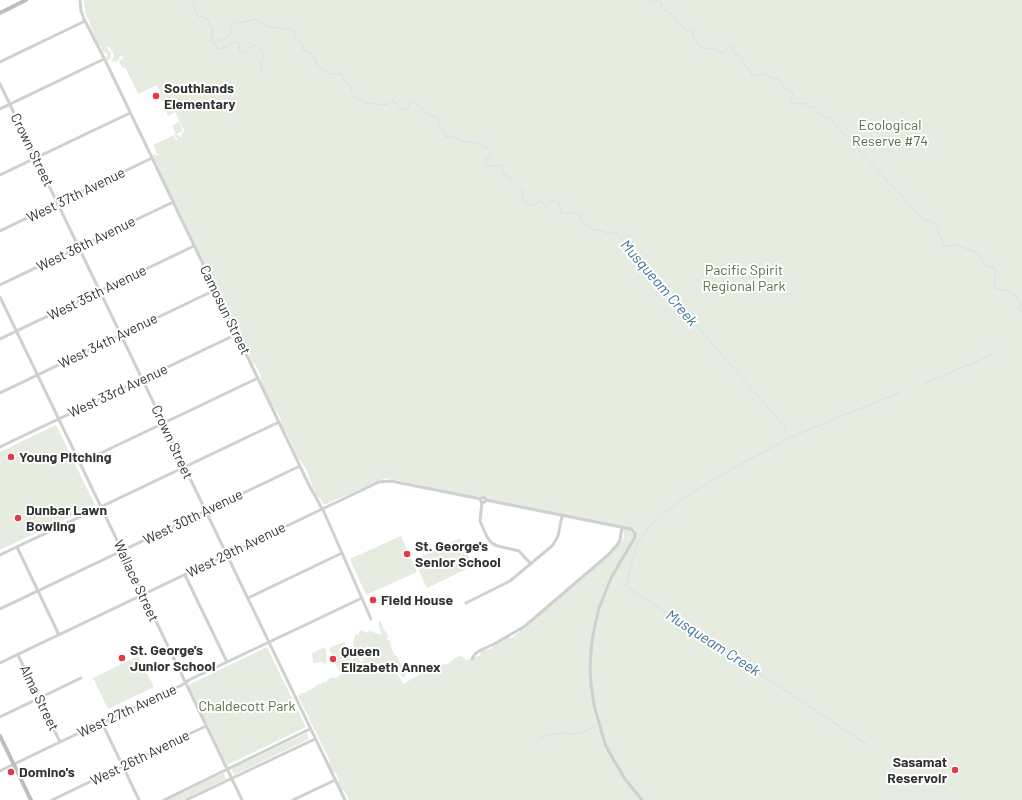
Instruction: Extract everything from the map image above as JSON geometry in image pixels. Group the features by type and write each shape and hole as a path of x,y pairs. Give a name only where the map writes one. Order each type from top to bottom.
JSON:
{"main road":[{"path":"0,13 26,0"},
{"path":"0,736 31,800"}],"street":[{"name":"Camosun Street","path":"80,0 85,21 322,509 371,619"},
{"path":"0,62 85,21"},
{"path":"0,109 104,59"},
{"name":"Crown Street","path":"0,84 345,800"},
{"path":"0,175 130,112"},
{"name":"West 37th Avenue","path":"0,231 152,158"},
{"name":"West 36th Avenue","path":"0,285 173,202"},
{"name":"West 35th Avenue","path":"0,339 194,246"},
{"name":"West 34th Avenue","path":"0,393 215,290"},
{"name":"Wallace Street","path":"0,297 242,800"},
{"name":"West 33rd Avenue","path":"0,447 237,334"},
{"path":"80,463 258,378"},
{"path":"0,555 279,422"},
{"name":"West 30th Avenue","path":"0,609 300,466"},
{"name":"West 29th Avenue","path":"0,663 322,509 385,481 429,488 483,501 622,527"},
{"path":"483,501 480,522 490,541 498,546 519,551 531,564"},
{"path":"466,603 510,581 556,542 562,516"},
{"path":"472,659 479,651 496,644 525,626 608,555 620,540 622,527 634,531 635,537 611,578 598,609 591,652 591,685 594,706 606,744 625,779 642,800"},
{"path":"17,547 59,635"},
{"path":"248,598 342,553"},
{"path":"185,575 227,662"},
{"name":"West 27th Avenue","path":"0,771 362,598"},
{"name":"Alma Street","path":"18,655 60,742"},
{"path":"0,717 81,678"},
{"path":"102,723 139,800"},
{"name":"West 26th Avenue","path":"52,800 206,726"},
{"path":"164,800 310,729"},
{"path":"186,800 315,739"},
{"path":"293,800 335,780"}],"green space":[{"name":"Pacific Spirit Regional Park","path":"83,0 1022,0 1022,800 349,800 344,791 341,790 336,773 331,770 329,764 330,761 298,696 301,693 314,688 315,686 327,682 327,680 332,677 336,678 343,673 345,669 339,671 329,648 344,642 353,664 355,663 353,659 356,657 360,662 365,660 356,656 355,654 359,651 355,649 353,644 355,635 359,635 359,631 361,630 368,633 369,631 381,635 379,625 380,620 387,634 388,638 386,639 390,641 391,648 406,674 403,677 397,673 403,684 435,666 448,664 456,657 462,656 466,660 472,659 480,655 481,650 491,649 494,645 508,637 512,638 623,540 624,533 620,527 386,478 324,505 320,498 318,498 306,469 295,453 286,432 283,429 280,417 262,385 260,374 255,364 252,362 239,333 237,332 223,299 218,294 154,158 154,154 159,155 156,153 153,145 174,135 176,140 178,140 172,126 179,122 183,131 176,134 180,137 184,130 175,112 168,116 157,93 160,92 157,85 138,94 125,67 122,68 119,61 124,57 122,56 118,61 112,62 111,61 114,55 109,46 107,48 111,52 111,58 107,60 107,54 102,51 85,14"},
{"path":"56,425 95,505 0,550 0,452"},
{"path":"401,536 417,572 366,595 350,559"},
{"path":"460,538 473,566 427,588 414,560"},
{"name":"Chaldecott Park","path":"267,647 306,727 227,765 188,685"},
{"path":"325,647 327,663 313,663 312,653"},
{"path":"138,656 154,687 108,709 93,678"},
{"path":"307,733 309,739 234,775 231,769"},
{"path":"224,773 226,779 182,800 166,800"}],"waterway":[{"name":"Musqueam Creek","path":"189,0 193,3 198,17 203,16 208,19 209,25 213,28 211,39 214,43 231,34 231,27 235,21 239,23 256,19 260,23 270,27 287,30 289,28 294,31 295,38 303,44 302,46 304,51 312,54 318,66 330,74 333,73 336,75 342,73 343,81 347,82 351,86 351,92 357,100 360,99 365,102 383,105 388,104 393,100 394,103 397,103 400,109 403,110 408,108 410,103 413,101 423,109"},
{"path":"650,0 653,3 660,1 662,5 661,7 668,11 685,31 692,31 694,38 702,48 711,48 722,53 726,51 728,46 731,45 734,53 739,55 744,60 745,67 750,70 752,76 764,74 779,79 784,87 793,93 791,102 801,104 805,103 807,106 815,108 826,118 829,117 924,220 931,221 937,228 943,245 956,245 973,251 979,255 986,266 990,266 995,269 995,288 1008,291 1016,296 1022,313"},
{"path":"214,43 217,48 220,49 236,42 239,44 240,52 243,53 254,45 257,46 262,51 263,58 260,64 262,71"},
{"name":"Musqueam Creek","path":"424,110 430,115 437,117 439,126 445,133 445,137 451,136 464,142 471,141 474,143 481,143 483,147 486,147 491,155 486,158 486,164 488,166 500,165 503,173 510,177 511,180 523,191 522,198 528,204 533,205 541,201 546,207 556,200 559,203 561,213 567,214 574,212 581,216 580,221 593,230 616,233 784,426 787,434"},
{"path":"925,383 993,354"},
{"path":"839,417 899,393"},
{"path":"787,439 837,418"},
{"name":"Musqueam Creek","path":"663,515 679,501 726,472 786,440 786,438"},
{"name":"Musqueam Creek","path":"661,517 647,529 637,543 626,586 868,745"},
{"path":"539,739 549,735 562,733 575,734 586,731 596,725"}],"place":[{"name":"Southlands Elementary","path":"156,96"},
{"name":"Young Pitching","path":"11,457"},
{"name":"Dunbar Lawn Bowling","path":"18,518"},
{"name":"St. George's Senior School","path":"407,554"},
{"name":"Field House","path":"373,600"},
{"name":"St. George's Junior School","path":"122,658"},
{"name":"Queen Elizabeth Annex","path":"333,659"},
{"name":"Sasamat Reservoir","path":"955,770"},
{"name":"Domino's","path":"11,772"}],"park label":[{"name":"Ecological Reserve #74","path":"890,134"}]}
